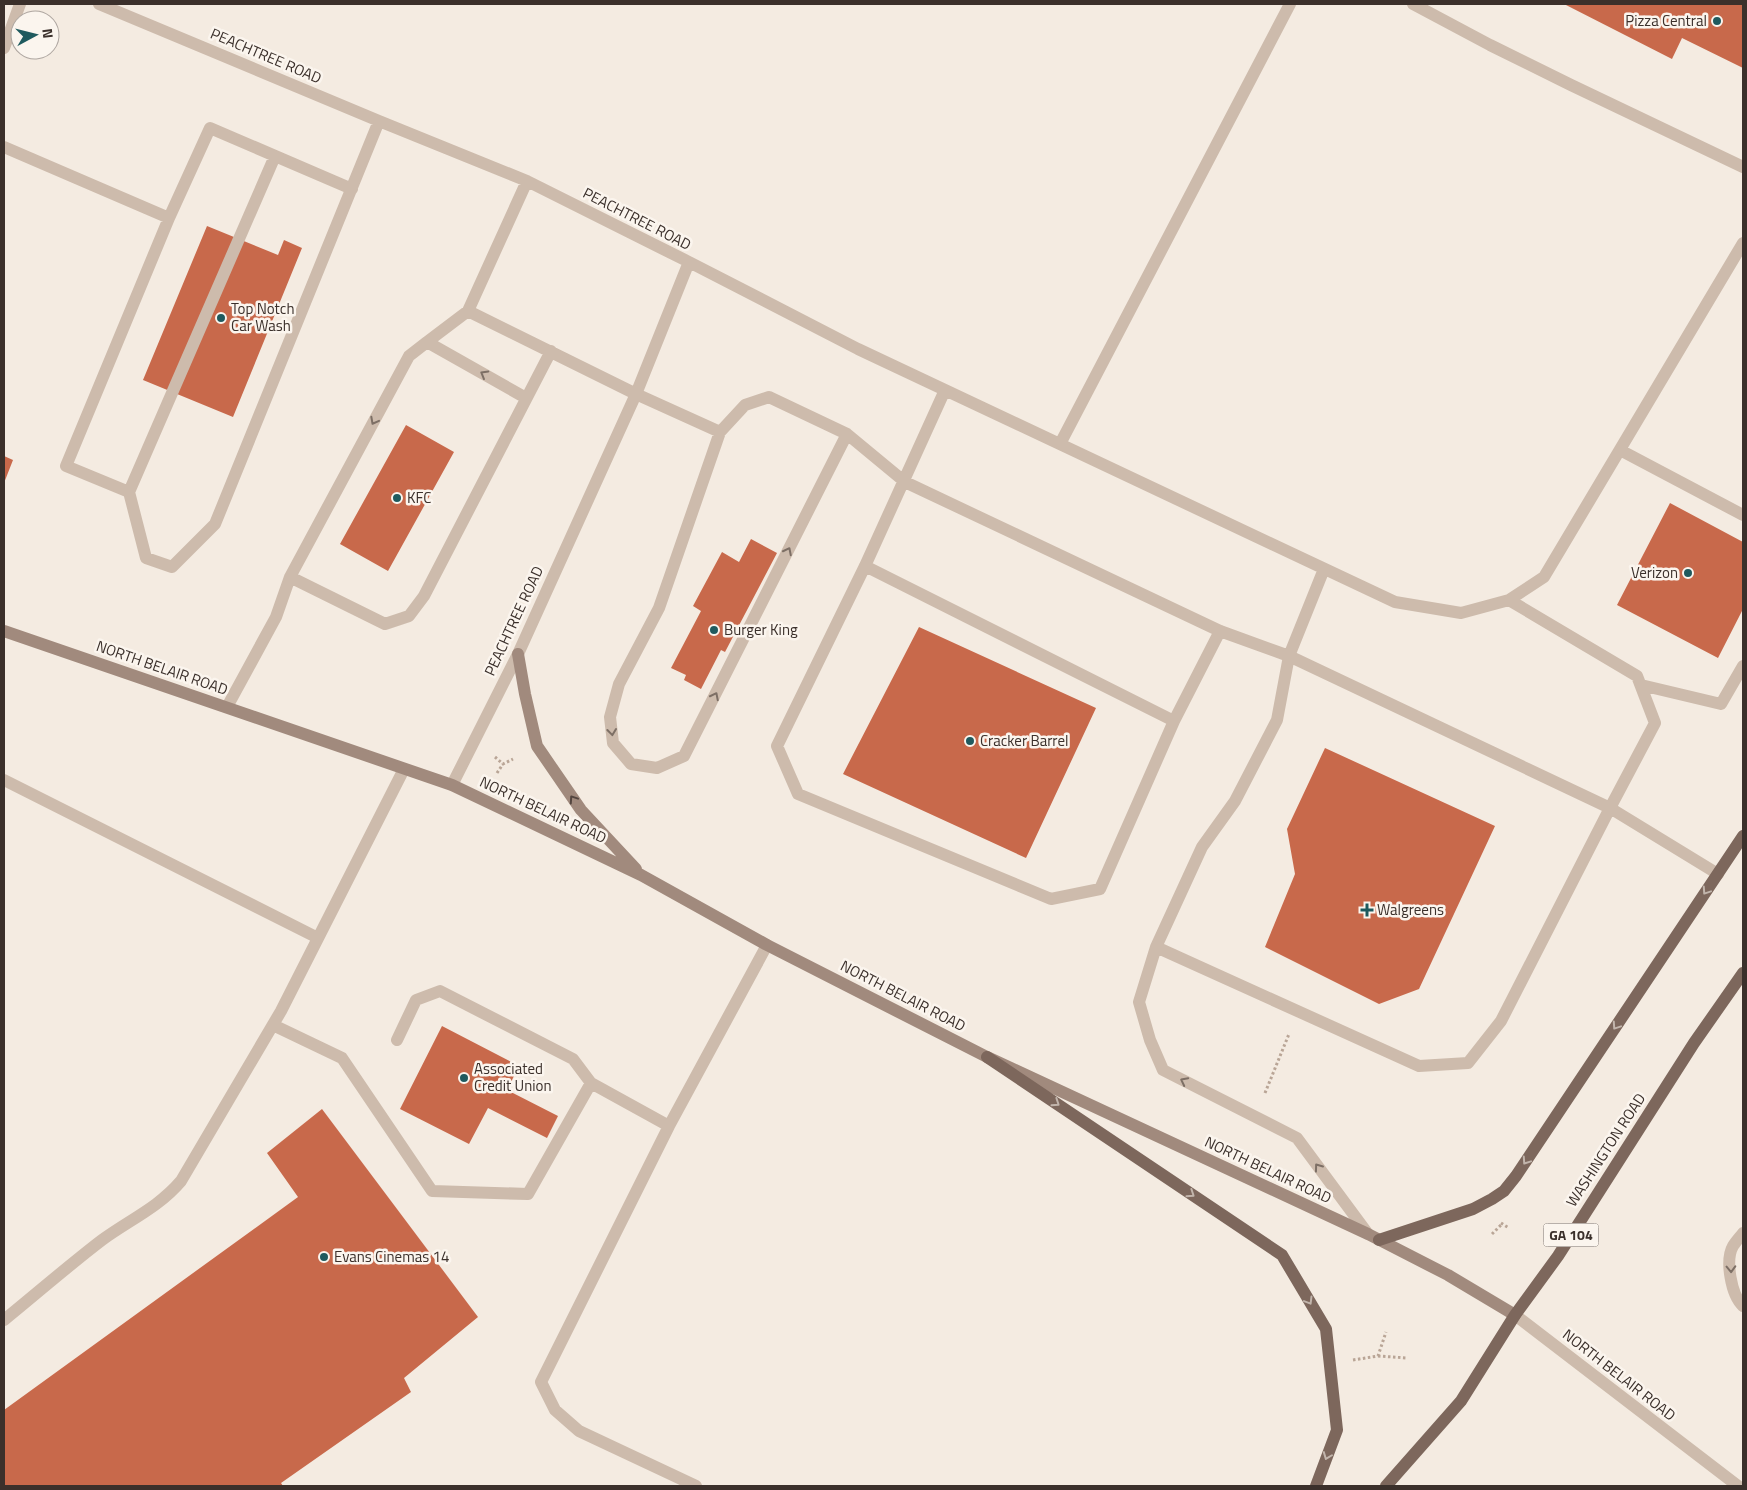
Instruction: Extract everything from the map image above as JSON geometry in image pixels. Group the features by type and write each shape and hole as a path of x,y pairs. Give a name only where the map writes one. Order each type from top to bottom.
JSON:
{"main road":[{"name":"NORTH BELAIR ROAD","path":"4,630 452,784 641,875 766,945 987,1057 1373,1237 1448,1275 1516,1315"},
{"path":"518,654 537,746 581,810 641,875"},
{"path":"1373,1237 1473,1209 1504,1191 1743,836"},
{"name":"WASHINGTON ROAD","path":"1386,1486 1461,1401 1516,1315 1558,1256 1694,1043 1743,973"},
{"path":"987,1057 1282,1255 1326,1328 1337,1430 1316,1486"}],"street":[{"path":"4,48 20,4"},
{"name":"PEACHTREE ROAD","path":"99,4 527,181 689,262 636,394 518,654 452,784"},
{"path":"1060,444 1290,4"},
{"path":"1413,4 1546,73 1743,166"},
{"path":"275,156 129,492 146,558 172,567 215,524 379,121"},
{"path":"129,492 66,466 169,218 210,128 352,189"},
{"path":"4,146 169,218"},
{"path":"227,708 276,618 290,577 408,356 468,311 527,181"},
{"path":"689,262 858,349 1395,602 1461,613 1509,600 1544,576 1743,243"},
{"path":"468,311 636,394 720,432"},
{"path":"427,342 526,398"},
{"path":"290,577 385,624 409,616 424,596 551,351"},
{"path":"945,390 866,566 777,746 798,794 1051,899 1100,889 1174,721 1220,630"},
{"path":"847,434 684,756 657,768 631,764 613,744 610,717 618,684 659,608 720,432 746,405 769,397 847,434 905,482 1220,630 1289,656 1610,808 1718,874"},
{"path":"1620,450 1743,515"},
{"path":"866,566 1174,721"},
{"path":"1324,569 1289,656 1278,720 1236,801 1202,847 1156,947 1140,1002 1150,1040 1163,1070 1297,1138 1373,1237"},
{"path":"1156,947 1419,1066 1468,1063 1501,1021 1655,723 1637,676 1509,600"},
{"path":"1641,685 1721,704 1743,666"},
{"path":"4,1320 103,1240 156,1206 181,1181 273,1026 404,769"},
{"path":"4,780 318,938"},
{"path":"696,1486 579,1431 556,1410 541,1382 668,1126 766,945"},
{"path":"396,1040 416,1000 440,991 573,1059 591,1083 668,1126"},
{"path":"273,1026 342,1058 432,1190 528,1194 591,1083"},
{"path":"1743,1233 1732,1247 1730,1266 1732,1288 1743,1306"},
{"name":"NORTH BELAIR ROAD","path":"1516,1315 1738,1486"}],"path":[{"path":"493,755 503,764"},
{"path":"497,774 503,764 513,759"},
{"path":"1263,1098 1298,1011"},
{"path":"1492,1234 1502,1224"},
{"path":"1378,1356 1386,1332"},
{"path":"1352,1360 1378,1356 1407,1358"}],"building":[{"path":"1564,4 1743,4 1743,68 1682,38 1672,59"},
{"name":"Top Notch Car Wash","path":"207,226 278,255 284,240 302,248 233,417 143,380"},
{"name":"KFC","path":"406,425 454,452 388,571 340,544"},
{"path":"4,456 13,460 4,483"},
{"name":"Verizon","path":"1670,503 1743,542 1743,609 1718,658 1617,605"},
{"name":"Burger King","path":"751,539 777,553 725,652 721,650 701,689 684,680 686,675 671,668 701,611 693,606 722,552 739,562"},
{"name":"Cracker Barrel","path":"919,627 1096,708 1026,858 843,774"},
{"name":"Walgreens","path":"1325,748 1495,826 1419,989 1379,1004 1265,947 1295,874 1287,829"},
{"name":"Associated Credit Union","path":"442,1026 519,1066 507,1090 558,1116 547,1138 488,1108 469,1144 400,1109"},
{"name":"Evans Cinemas 14","path":"322,1109 478,1317 404,1378 411,1392 281,1483 283,1486 4,1486 4,1410 298,1197 267,1153"}],"place":[{"name":"Pizza Central","path":"1717,21"},
{"name":"Top Notch Car Wash","path":"221,318"},
{"name":"KFC","path":"397,498"},
{"name":"Verizon","path":"1688,573"},
{"name":"Burger King","path":"714,630"},
{"name":"Cracker Barrel","path":"970,741"},
{"name":"Walgreens","path":"1367,910"},
{"name":"Associated Credit Union","path":"464,1078"},
{"name":"Evans Cinemas 14","path":"324,1257"}]}
